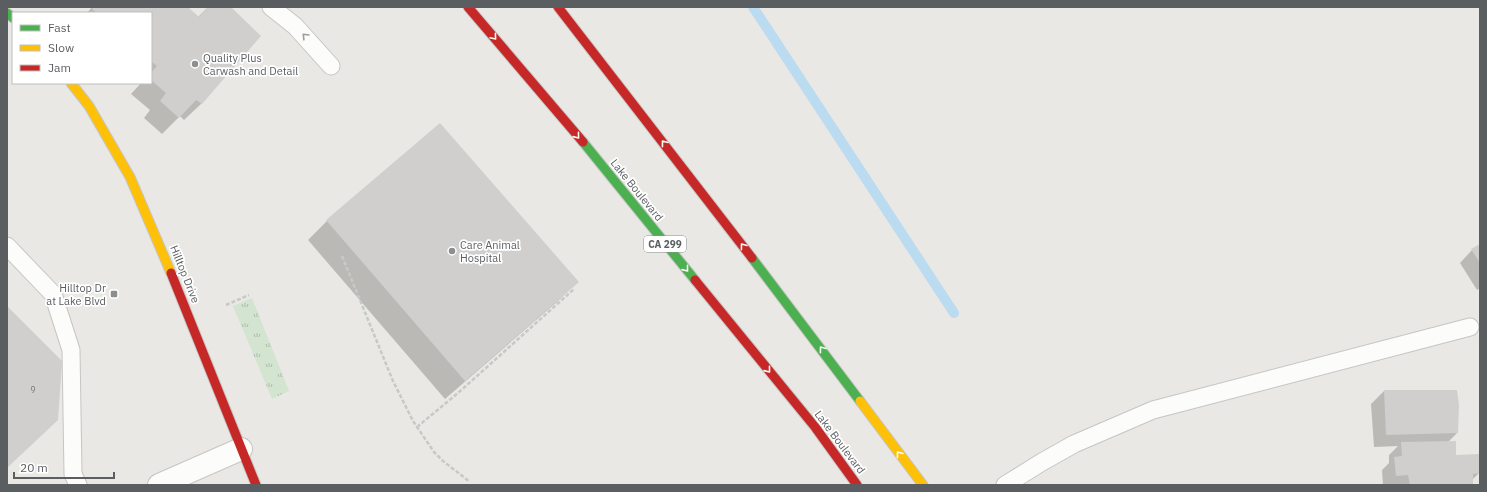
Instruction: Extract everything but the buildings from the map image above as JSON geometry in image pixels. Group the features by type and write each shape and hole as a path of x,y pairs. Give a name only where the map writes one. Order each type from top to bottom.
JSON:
{"main road":[{"name":"Lake Boulevard","path":"468,7 552,105 815,427 857,485"},
{"path":"558,7 807,330 923,485"},
{"name":"Hilltop Drive","path":"72,84 89,106 130,177 171,272 256,485"}],"street":[{"path":"159,485 241,449"}],"lane":[{"path":"270,7 295,26 331,66"},
{"path":"7,246 53,294 71,350 73,474 78,485"},
{"path":"1005,485 1074,444 1153,410 1470,327"}],"path":[{"path":"342,256 393,381 413,421 426,441 443,461 470,482"},
{"path":"417,427 458,393 574,289"},
{"path":"226,305 250,295"}],"green space":[{"path":"252,298 289,391 272,399 233,306"}],"waterway":[{"path":"753,7 954,313"}],"traffic: fast":[{"path":"7,13 12,17"},
{"path":"583,142 695,280"},
{"path":"752,258 860,401"}],"traffic: slow":[{"path":"72,84 89,106 130,177 171,273"},
{"path":"860,401 923,485"}],"traffic: jam":[{"path":"468,7 583,142"},
{"path":"558,7 752,258"},
{"path":"171,273 256,485"},
{"path":"695,280 815,427 857,485"}],"place":[{"name":"Quality Plus Carwash and Detail","path":"195,64"},
{"name":"Care Animal Hospital","path":"452,251"},
{"name":"Hilltop Dr at Lake Blvd","path":"114,294"}]}
